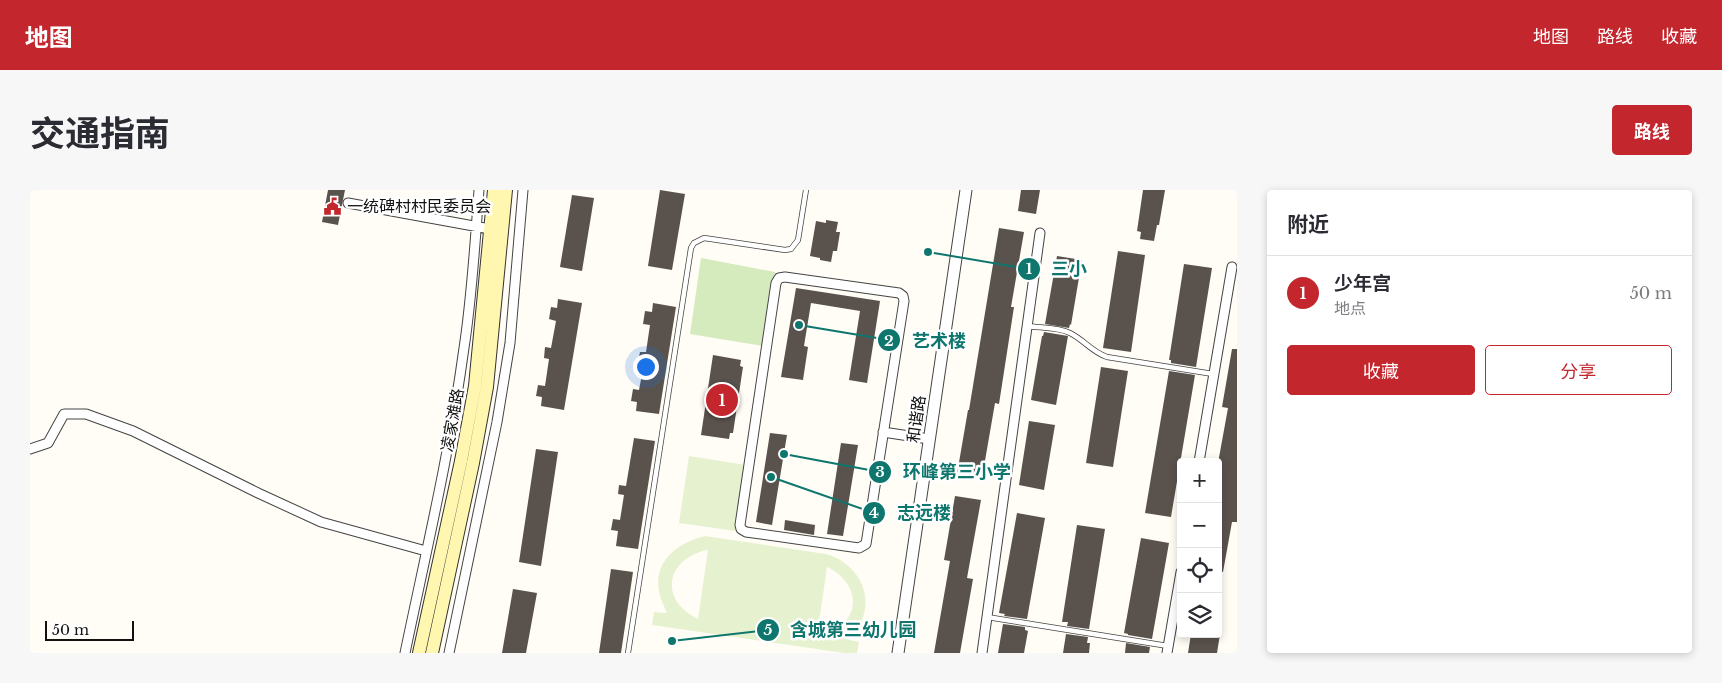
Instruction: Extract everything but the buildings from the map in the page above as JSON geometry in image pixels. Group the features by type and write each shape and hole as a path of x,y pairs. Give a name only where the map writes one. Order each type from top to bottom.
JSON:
{"main road":[{"name":"凌家滩路","path":"420,653 475,386 494,190"},
{"name":"凌家滩路","path":"432,653 473,463 487,387 506,190"}],"street":[{"path":"404,653 445,458 463,357 479,190"},
{"path":"449,653 497,422 510,343 523,190"},
{"name":"和谐路","path":"898,653 966,190"},
{"path":"348,203 490,229"},
{"path":"982,653 1040,233"},
{"path":"1200,458 1232,267"},
{"path":"785,276 898,293 902,296 904,301 883,432 866,544 862,547 746,532 741,529 740,525 776,283 780,278 785,276"},
{"path":"30,449 48,443 64,414 86,414 133,431 321,522 426,551"},
{"path":"883,432 929,439"},
{"path":"1168,649 1177,593"}],"lane":[{"path":"628,653 690,248 694,243 704,238 785,250 791,249 798,240 806,190"},
{"path":"1027,326 1067,332 1080,339 1091,349 1107,357 1214,374"},
{"path":"987,617 1168,649"}],"green space":[{"path":"701,258 775,272 763,346 690,334"},
{"path":"689,456 746,465 736,531 679,523"},
{"path":"705,536 826,554 846,564 860,580 866,600 865,611 860,625 845,639 859,642 857,653 844,653 652,625 654,612 667,613 662,602 658,580 664,562 677,548","holes":["708,550 698,619 685,611 672,591 672,581 676,571 683,562 693,555","827,567 835,571 847,584 853,599 852,607 850,615 841,626 831,632 817,636"]}],"place":[{"name":"一统碑村村民委员会","path":"333,206"},
{"name":"三小","path":"928,252"},
{"name":"艺术楼","path":"799,325"},
{"name":"少年宫","path":"722,400"},
{"name":"环峰第三小学","path":"784,454"},
{"name":"志远楼","path":"771,477"},
{"name":"含城第三幼儿园","path":"672,641"}]}
